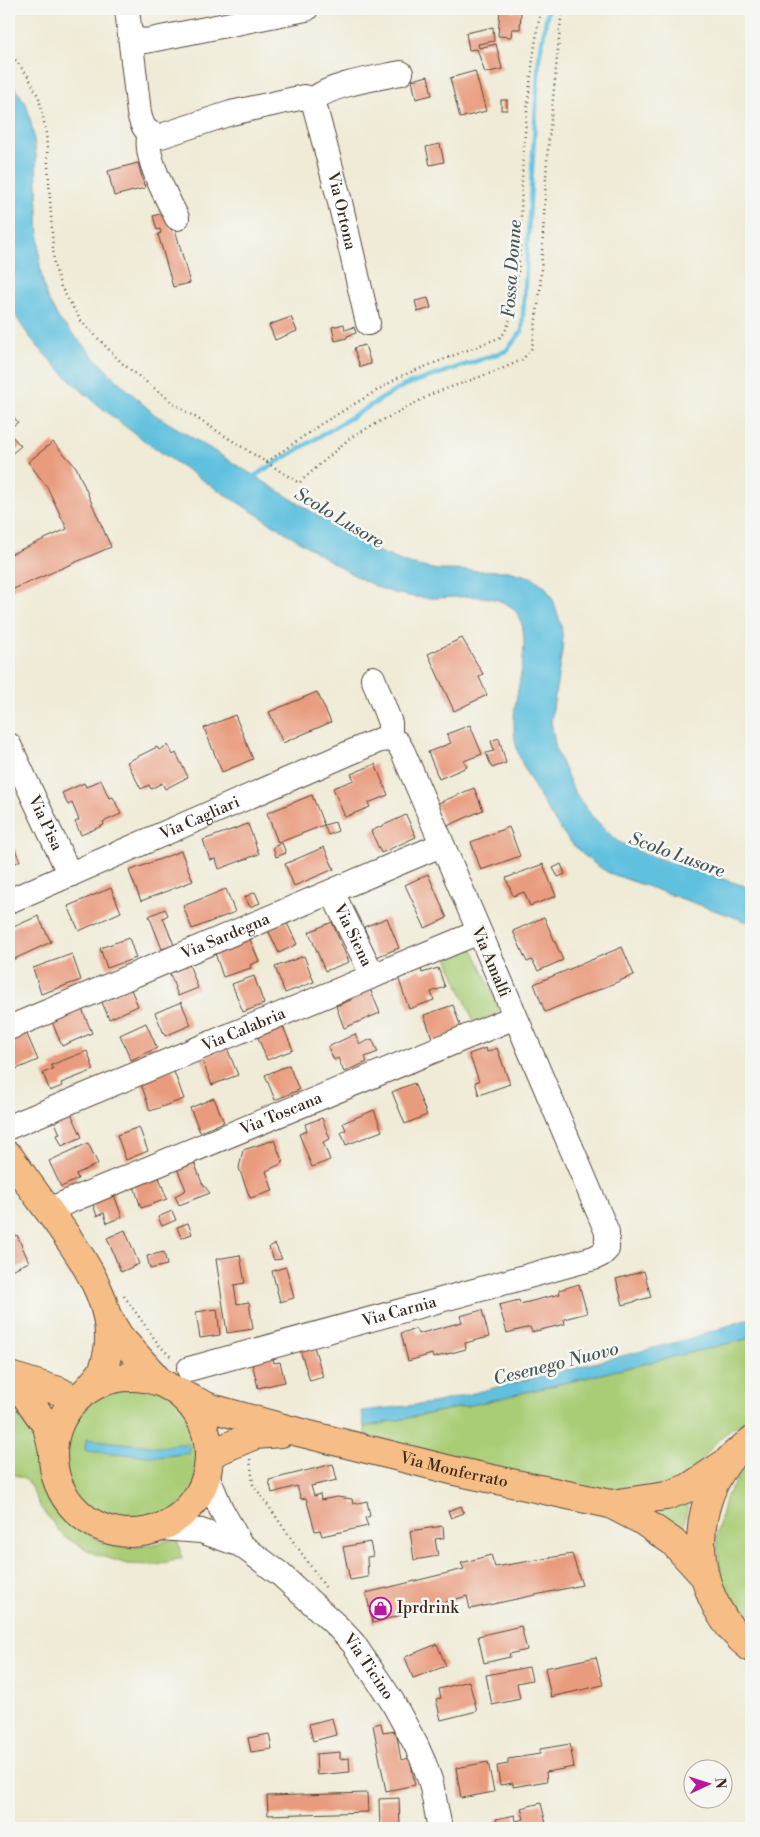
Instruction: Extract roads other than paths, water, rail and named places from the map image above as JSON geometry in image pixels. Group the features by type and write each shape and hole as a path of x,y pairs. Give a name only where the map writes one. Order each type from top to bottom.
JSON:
{"main road":[{"path":"9,1156 89,1270 100,1293 107,1315 109,1332 103,1371 66,1411 56,1431 53,1453"},
{"path":"11,1376 47,1426 56,1478 68,1501 86,1520 110,1530 136,1533 161,1528 181,1515 198,1497 209,1464 207,1432 198,1413 176,1381 119,1336 107,1315"},
{"path":"11,1376 59,1392 81,1395 109,1379 134,1376 176,1381"},
{"name":"Via Monferrato","path":"176,1381 212,1408 298,1432 455,1471 610,1504 641,1520 673,1542 704,1576"},
{"name":"Via Monferrato","path":"209,1464 255,1435 298,1432"},
{"path":"751,1441 729,1460 713,1486 702,1521 700,1548 704,1576 713,1600 727,1624 751,1648"},
{"name":"Via Monferrato","path":"610,1504 666,1496 688,1488 729,1460"}],"street":[{"path":"127,9 141,125 150,134 161,136 231,113 304,97 313,100 320,94 334,88 401,73"},
{"path":"130,35 146,42 306,9"},
{"name":"Via Ortona","path":"313,100 339,198 368,323"},
{"path":"150,134 148,140 149,149 160,185 177,218"},
{"path":"373,678 390,723 390,739"},
{"name":"Via Amalfi","path":"390,739 398,743 403,752 607,1232 607,1248"},
{"name":"Via Cagliari","path":"9,901 363,747 380,740 390,739"},
{"name":"Via Pisa","path":"9,745 70,875"},
{"name":"Via Sardegna","path":"9,1028 441,845"},
{"name":"Via Siena","path":"332,892 373,976"},
{"name":"Via Calabria","path":"9,1127 478,932"},
{"name":"Via Toscana","path":"48,1210 515,1017"},
{"name":"Via Carnia","path":"176,1381 594,1258 602,1254 607,1248"},
{"name":"Via Ticino","path":"209,1464 221,1509 241,1545"},
{"name":"Via Ticino","path":"161,1528 201,1531 241,1545 269,1565 318,1606 356,1647 392,1701 419,1751 430,1784 440,1828"}],"water":[{"path":"9,78 27,106 33,132 36,155 40,269 47,298 59,319 108,372 154,414 374,550 409,564 438,570 508,571 534,578 546,588 554,602 561,625 563,644 551,721 556,750 574,791 591,815 617,841 647,855 751,888 751,923 609,873 585,856 567,838 544,805 528,775 516,745 514,718 524,640 522,625 517,613 507,604 489,598 471,596 434,598 407,596 393,593 354,575 162,453 105,411 78,388 39,348 20,323 11,304 9,294"},
{"path":"751,1318 751,1338 476,1404 364,1427 362,1411 434,1403 682,1341"},
{"path":"86,1439 159,1447 188,1443 190,1453 160,1457 85,1451"}],"waterway":[{"name":"Fossa Donne","path":"251,478 403,386 506,351 522,331 539,59 548,9"}],"place":[{"name":"Iprdrink","path":"381,1608"}],"water label":[{"name":"Scolo Lusore","path":"339,518"},
{"name":"Scolo Lusore","path":"677,855"},
{"name":"Cesenego Nuovo","path":"556,1364"}]}
